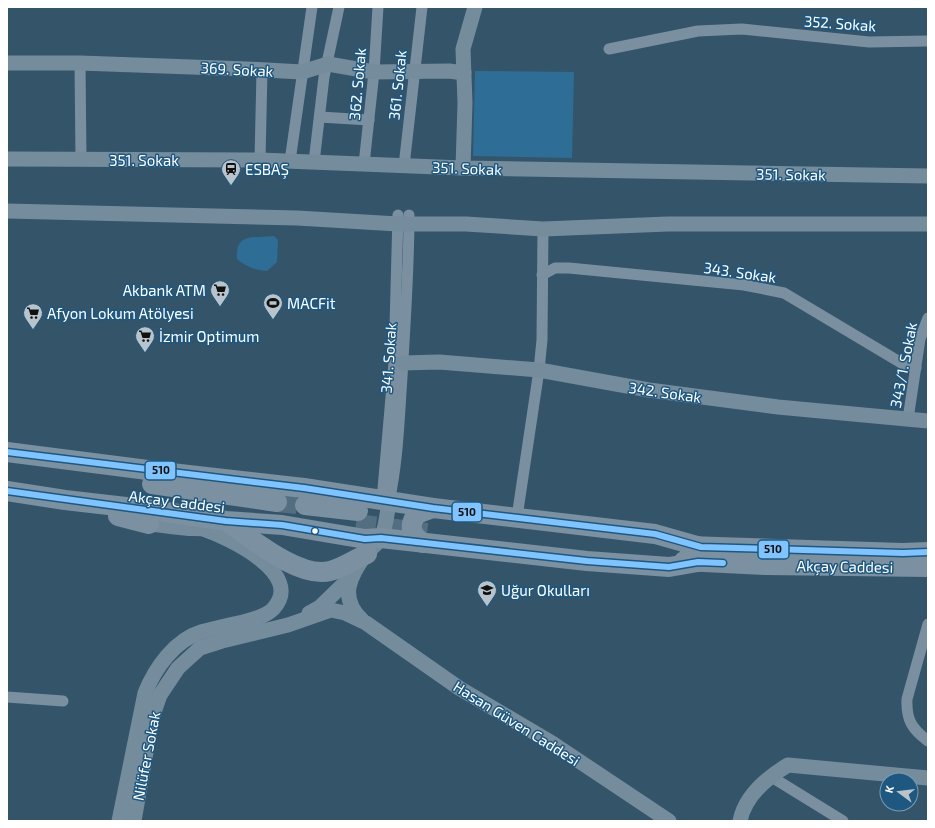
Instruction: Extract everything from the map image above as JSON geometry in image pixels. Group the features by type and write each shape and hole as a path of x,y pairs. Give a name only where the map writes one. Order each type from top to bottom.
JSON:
{"highway":[{"path":"7,452 304,488 385,501 428,526"},
{"name":"Akçay Caddesi","path":"7,464 276,508 7,480"},
{"path":"7,491 226,521 282,526 365,539 381,538 428,526 517,517 656,534 699,555"},
{"path":"65,500 149,524"},
{"path":"304,511 357,518"},
{"path":"226,521 291,564 315,573 331,571 367,554"},
{"name":"Akçay Caddesi","path":"428,526 699,555 928,567"},
{"name":"Akçay Caddesi","path":"699,555 928,552"}],"street":[{"path":"290,161 312,7"},
{"path":"314,162 324,77 339,7"},
{"name":"362. Sokak","path":"364,164 374,72 378,7"},
{"name":"361. Sokak","path":"404,166 413,72 422,7"},
{"path":"463,168 463,49 475,7"},
{"name":"352. Sokak","path":"609,49 698,31 742,29 869,42 928,41"},
{"name":"369. Sokak","path":"7,63 80,63 302,72 328,64 374,72 449,71 464,73"},
{"path":"80,63 81,160"},
{"path":"260,160 262,70"},
{"path":"320,116 369,120"},
{"name":"351. Sokak","path":"7,159 260,160 463,168 928,176"},
{"path":"7,211 310,219 404,219 543,229 668,224 928,224"},
{"name":"341. Sokak","path":"385,501 395,474 403,363 404,219"},
{"name":"341. Sokak","path":"385,501 404,219"},
{"path":"517,517 539,370 542,340 543,229"},
{"name":"343. Sokak","path":"542,275 554,268 569,268 744,285 776,290 784,293 903,364 916,368"},
{"name":"343/1. Sokak","path":"908,419 920,339 928,318"},
{"name":"342. Sokak","path":"403,363 439,362 539,370 657,391 793,409 928,421"},
{"path":"288,625 320,607 353,575 367,554 381,538 385,501"},
{"name":"Nilüfer Sokak","path":"119,821 145,693 151,677 183,641 200,632 262,616 272,610 280,600 282,590 279,580 265,562 239,545 202,529 149,524"},
{"path":"353,575 348,594 352,610 366,623"},
{"path":"288,625 331,610 345,613 366,623"},
{"name":"Hasan Güven Caddesi","path":"366,623 460,688 552,743 669,821"},
{"path":"928,624 908,699 907,709 913,729 928,741"},
{"name":"Nilüfer Sokak","path":"134,821 152,718 160,696 174,672 200,648 222,641 288,625"},
{"path":"7,697 63,701"},
{"path":"740,821 751,796 770,776 788,766 928,778"},
{"path":"770,776 843,821"}],"shaded area":[{"path":"475,71 574,72 572,158 473,156"},
{"path":"274,236 278,240 277,262 267,271 251,268 237,259 237,250 239,244 243,240 253,237"}],"tunnel":[{"path":"277,502 305,505"},
{"path":"356,524 427,533"}],"transit line":[{"name":"510","path":"7,452 304,488 433,508 655,534 701,547 903,553 928,552"},
{"name":"510","path":"7,491 226,521 282,525 365,539 381,538 587,561 669,567 698,562 723,563"}],"place":[{"name":"ESBAŞ","path":"231,186"},
{"name":"Akbank ATM","path":"220,307"},
{"name":"MACFit","path":"273,320"},
{"name":"Afyon Lokum Atölyesi","path":"33,330"},
{"name":"İzmir Optimum","path":"145,353"},
{"name":"Uğur Okulları","path":"487,607"}]}
